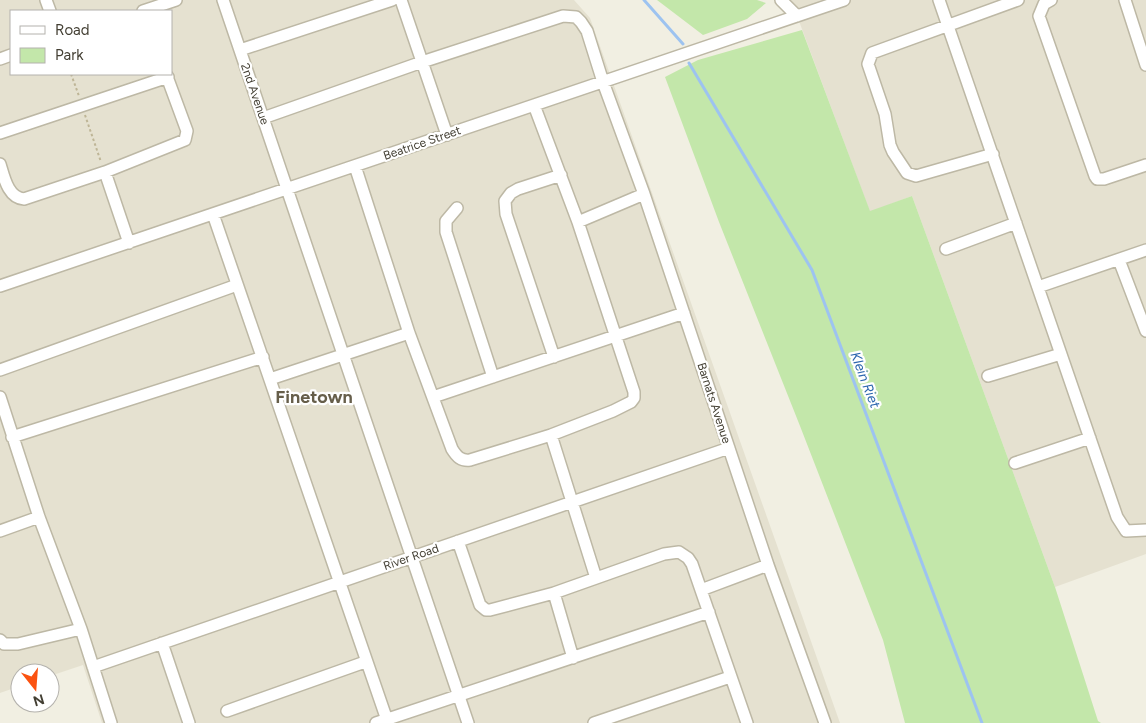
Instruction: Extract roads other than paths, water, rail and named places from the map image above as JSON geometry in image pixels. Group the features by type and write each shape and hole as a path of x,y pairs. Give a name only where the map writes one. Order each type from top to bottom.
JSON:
{"street":[{"path":"146,10 176,0"},
{"name":"2nd Avenue","path":"223,0 468,723"},
{"path":"240,50 392,0"},
{"path":"401,0 447,135"},
{"path":"781,0 797,16"},
{"name":"Beatrice Street","path":"0,286 844,0"},
{"path":"940,0 1122,526 1126,531 1146,530"},
{"path":"993,154 916,176 907,173 890,145 885,114 868,64 872,53 883,47 948,26 1018,0"},
{"path":"1049,0 1041,7 1039,16 1094,176 1097,179 1104,179 1146,165"},
{"path":"1125,0 1146,65"},
{"name":"Barnats Avenue","path":"422,62 563,16 576,18 587,31 603,82 644,194 768,565 825,723"},
{"path":"263,118 422,62"},
{"path":"0,133 167,75 187,131 185,140 105,172 38,195 20,199 15,197 10,191 0,164"},
{"path":"354,166 409,334 452,449 460,459 470,460 551,435 614,411 631,402 634,398 634,392 578,222 534,105"},
{"path":"105,172 128,243"},
{"path":"554,357 506,214 505,200 518,189 561,175"},
{"path":"578,222 644,194"},
{"path":"457,208 446,221 446,232 493,377"},
{"path":"213,214 366,662 383,722 709,612"},
{"path":"946,249 1016,223"},
{"path":"1038,287 1146,250"},
{"path":"1119,260 1146,332"},
{"path":"0,370 237,285"},
{"path":"432,397 684,313"},
{"path":"270,379 409,334"},
{"path":"988,376 1061,354"},
{"path":"12,437 263,357"},
{"path":"0,398 38,516 81,629 111,723"},
{"path":"551,435 596,578"},
{"path":"1015,463 1090,438"},
{"name":"River Road","path":"93,667 729,448"},
{"path":"0,531 38,516"},
{"path":"458,541 480,605 486,610 497,610 554,593 664,554 679,552 688,558 702,590 747,723"},
{"path":"702,590 768,565"},
{"path":"554,593 572,658"},
{"path":"0,640 4,644 18,644 81,629"},
{"path":"162,643 189,723"},
{"path":"227,711 366,662"},
{"path":"594,723 730,677"}],"waterway":[{"name":"Klein Riet","path":"644,0 683,44"},
{"name":"Klein Riet","path":"689,63 812,270 982,723"}],"district":[{"name":"Finetown","path":"314,397"}]}
